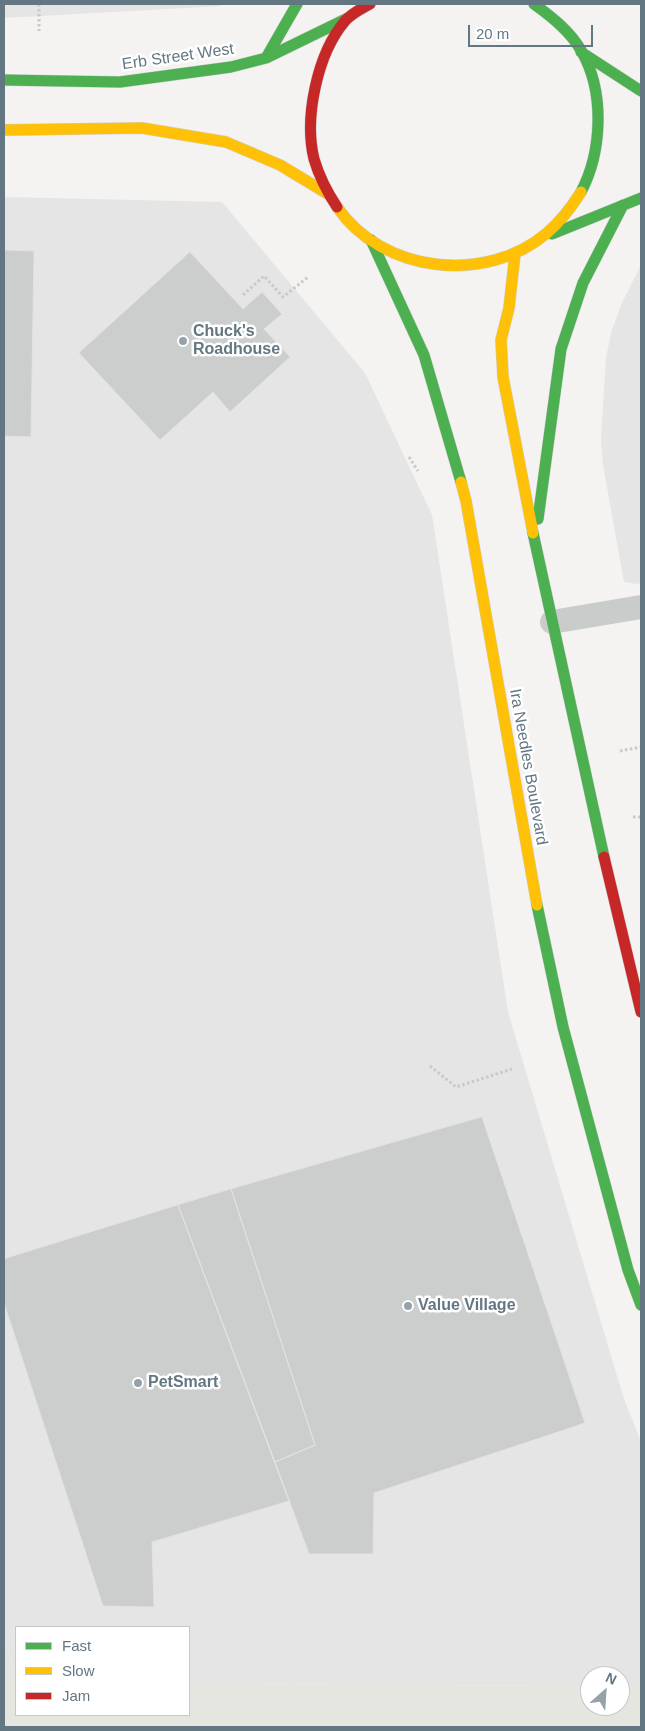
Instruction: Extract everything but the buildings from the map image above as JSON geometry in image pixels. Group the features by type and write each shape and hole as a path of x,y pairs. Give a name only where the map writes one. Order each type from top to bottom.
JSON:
{"main road":[{"path":"266,58 297,4"},
{"name":"Erb Street West","path":"4,80 120,82 231,67 266,58 346,19 370,4"},
{"path":"534,4 552,16 581,52 641,91"},
{"path":"346,19 327,51 316,82 311,109 311,136 316,164 328,194 346,220 371,240 400,256 432,265 488,263 515,254 542,238 641,198"},
{"path":"542,238 567,215 593,166 598,114 593,84 581,52"},
{"path":"4,130 142,128 226,142 280,165 328,194"},
{"path":"535,543 561,349 583,283 623,206"},
{"name":"Ira Needles Boulevard","path":"371,240 424,355 466,501 531,875 562,1027 628,1270 641,1304"},
{"path":"515,254 509,308 502,340 503,377 552,622 619,926 641,1012"}],"lane":[{"path":"552,622 641,607"}],"path":[{"path":"39,4 39,31"},
{"path":"243,295 264,276 283,297 308,278"},
{"path":"620,751 641,748"},
{"path":"633,817 641,817"},
{"path":"430,1066 456,1087 512,1069"}],"shaded area":[{"path":"4,4 222,4 221,6 4,18"},
{"path":"4,197 222,202 365,373 432,515 508,1012 624,1399 641,1442 641,1687 630,1687 630,1666 580,1666 580,1686 190,1684 190,1626 15,1626 15,1679 4,1635"},
{"path":"641,265 641,583 638,584 624,582 603,465 601,440 606,358 611,333 621,305"},
{"path":"4,1635 15,1679 15,1716 190,1716 190,1684 580,1686 580,1716 630,1716 630,1687 641,1687 641,1727 4,1727"}],"traffic: fast":[{"path":"266,58 297,4"},
{"path":"534,4 561,25 578,45 589,68 594,86 598,122 597,141 588,176 581,192"},
{"path":"4,80 120,82 231,67 266,58 346,19"},
{"path":"581,52 641,91"},
{"path":"552,234 641,198"},
{"path":"538,519 561,349 583,283 623,205"},
{"path":"371,240 424,355 461,482"},
{"path":"533,533 604,857"},
{"path":"537,905 563,1027 628,1270 641,1305"}],"traffic: slow":[{"path":"4,130 142,128 226,142 280,165 328,194"},
{"path":"337,207 356,229 380,246 407,258 436,264 466,265 495,260 522,250 547,233 566,214 581,192"},
{"path":"515,254 509,308 501,340 503,377 533,533"},
{"path":"461,482 466,501 537,905"}],"traffic: jam":[{"path":"337,207 318,172 311,143 312,106 315,87 320,68 335,35 348,18 370,4"},
{"path":"604,857 641,1012"}],"place":[{"name":"Chuck's Roadhouse","path":"183,341"},
{"name":"Value Village","path":"408,1306"},
{"name":"PetSmart","path":"138,1383"}]}
